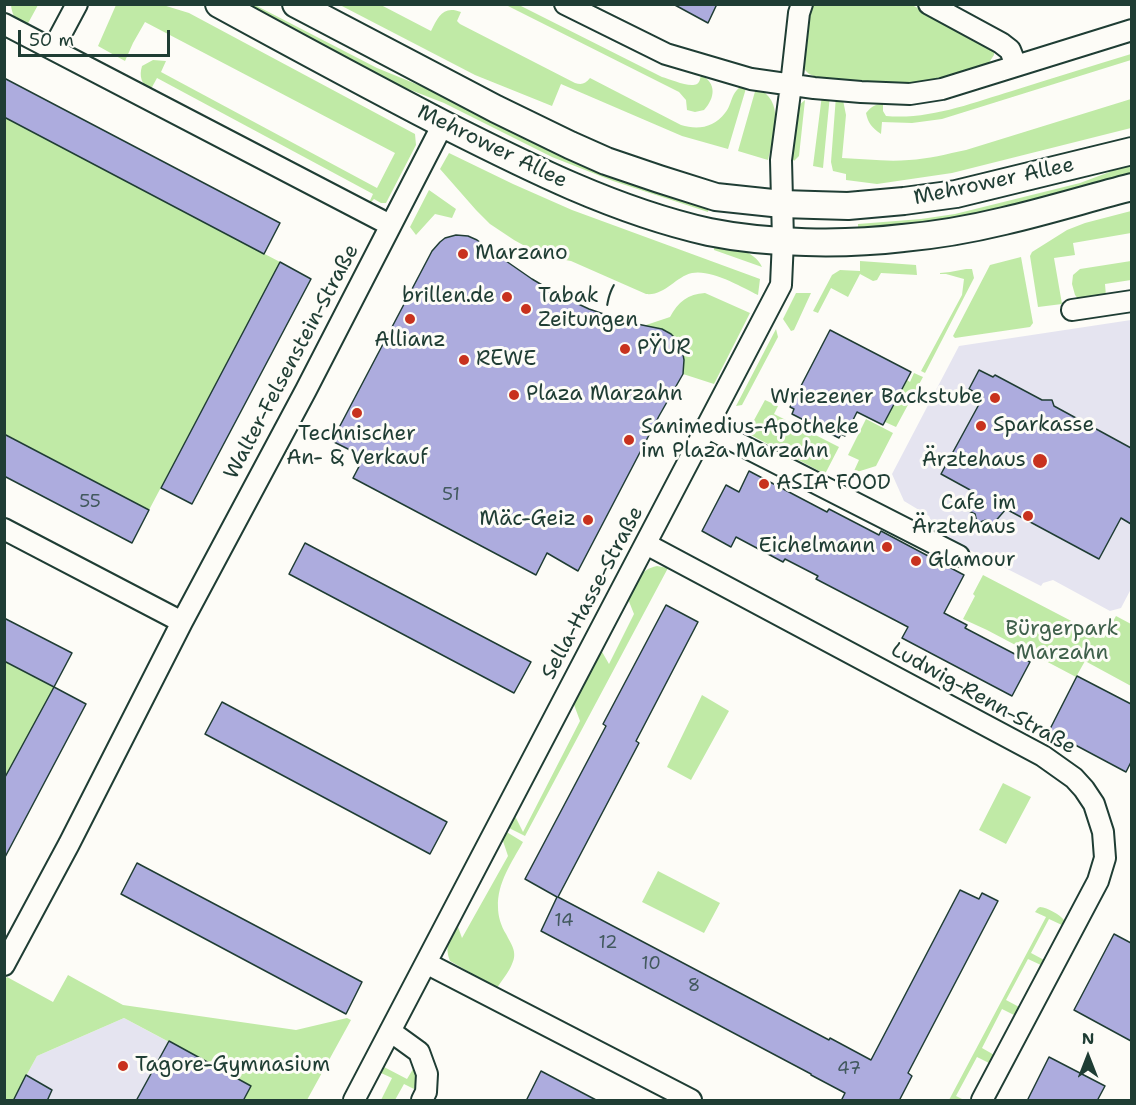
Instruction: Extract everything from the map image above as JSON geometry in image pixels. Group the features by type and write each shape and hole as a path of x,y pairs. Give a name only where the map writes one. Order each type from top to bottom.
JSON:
{"main road":[{"name":"Mehrower Allee","path":"219,4 404,104 539,172 647,214 710,232 783,240 850,242 930,235 1004,222 1131,187"},
{"name":"Mehrower Allee","path":"296,4 496,109 570,145 659,179 716,197 782,204 856,205 904,201 956,194 1131,151"}],"street":[{"path":"53,49 76,4"},
{"path":"565,4 666,54 752,79 861,92 910,94 942,89 1131,30"},
{"path":"783,240 781,160 799,12 802,4"},
{"path":"929,4 1001,43 1010,50 1016,65"},
{"path":"4,24 390,225"},
{"name":"Walter-Felsenstein-Straße","path":"4,965 443,124"},
{"name":"Sella-Hasse-Straße","path":"354,1101 781,285 783,240"},
{"path":"1072,310 1131,301"},
{"path":"706,427 959,556"},
{"path":"4,529 182,622"},
{"name":"Ludwig-Renn-Straße","path":"646,544 1043,756 1074,777 1094,804 1103,832 1105,858 1098,881 982,1101"},
{"path":"426,963 692,1101"},
{"path":"390,1031 419,1052 427,1074 426,1092 422,1101"}],"shaded area":[{"path":"1131,320 1132,587 1121,608 1110,611 1053,580 1041,586 936,533 929,516 904,501 892,474 959,346"},
{"name":"Tagore-Gymnasium","path":"124,1018 251,1086 243,1100 13,1100 37,1056"}],"green space":[{"path":"11,5 38,5 26,27 15,18"},
{"path":"116,5 163,5 189,13 415,134 416,145 386,203 374,199 368,205 373,194 157,78 151,89 145,85 142,80 142,66 153,60 166,61 161,72 377,188 395,153 145,22 125,61 98,46"},
{"path":"239,5 255,5 377,68 709,204 708,212 613,181 552,157 444,103 377,77"},
{"path":"340,5 381,5 431,31 445,11 461,12 457,21 460,24 575,83 583,84 590,78 687,127 705,126 716,122 727,109 738,89 742,85 747,85 728,149 682,136 561,84 552,106 475,75"},
{"path":"506,5 519,5 662,77 694,85 699,82 701,75 712,86 710,101 704,110 695,112 687,110 686,100 679,92"},
{"path":"807,5 912,5 991,46 994,55 988,64 913,84 875,84 819,78 809,74 800,65"},
{"path":"1131,54 1131,60 942,119 912,123 882,122 881,134 871,125 866,113 873,106 883,104 886,116 902,117 934,113 981,101"},
{"path":"756,88 765,93 775,109 775,130 768,160 738,151"},
{"path":"822,95 830,95 823,168 813,166"},
{"path":"836,96 843,100 846,115 842,158 901,161 938,156 966,150 1131,99 1131,128 952,173 877,184 846,180 846,174 833,171 831,162"},
{"path":"805,100 799,156 794,161 791,157 795,113 798,106"},
{"path":"4,117 280,262 149,510 5,434"},
{"path":"449,153 572,210 760,279 758,295 726,280 700,272 686,275 659,292 646,294 571,261 543,256 490,224 476,210 440,169"},
{"path":"1131,164 1131,177 958,220 858,231 858,224 955,214 1080,183"},
{"path":"429,190 456,209 452,218 435,214 416,235 410,227"},
{"path":"1131,211 1131,233 1073,243 1075,255 1054,258 1062,304 1038,307 1030,256 1032,252 1067,230"},
{"path":"714,244 748,253 754,256 762,267 714,250"},
{"path":"1021,257 1033,323 1030,327 955,338 953,336 990,265"},
{"path":"860,261 916,265 917,275 881,273 877,280 873,281 860,274 848,297 831,288 818,313 813,311 832,275 840,270 860,271"},
{"path":"1131,261 1131,280 1105,284 1106,296 1080,301 1075,295 1072,284 1073,275 1080,269"},
{"path":"972,269 974,278 925,373 921,371 962,295 964,279 940,273"},
{"path":"705,293 750,313 714,384 683,374 682,354 673,336 662,329 643,326 670,317 684,300 693,295"},
{"path":"796,293 811,293 794,330 791,331 783,319"},
{"path":"776,329 778,337 742,405 736,406"},
{"path":"914,373 923,377 896,427 885,422 907,380 910,382"},
{"path":"765,400 778,406 774,414 839,447 825,474 747,433"},
{"path":"866,419 893,433 876,466 857,472 854,471 859,460 848,455"},
{"path":"657,566 668,568 525,836 507,827 514,814 523,832 580,721 573,702 601,650 609,664 634,614 628,599 633,588 638,578 646,570"},
{"name":"Bürgerpark Marzahn","path":"983,575 1104,638 1116,616 1131,624 1131,686 1085,661 1076,677 963,619"},
{"path":"5,661 54,687 5,779"},
{"path":"702,695 729,711 691,780 667,767"},
{"path":"1003,783 1031,797 1006,844 979,830"},
{"path":"505,831 523,842 506,873 498,898 500,921 513,948 514,960 497,988 450,961 448,946 457,924 462,938 508,856 502,838"},
{"path":"658,871 720,903 704,933 642,902"},
{"path":"1040,907 1059,916 1064,920 1064,926 1049,919 1031,953 1046,961 1043,966 1028,959 1006,1000 1021,1008 1016,1016 1002,1009 982,1048 996,1056 991,1064 977,1057 956,1096 964,1100 949,1100 1046,917 1035,912"},
{"path":"68,975 123,1005 296,1030 347,1018 351,1020 307,1100 243,1100 250,1085 124,1018 37,1056 13,1100 5,1100 4,981 7,977 53,1002"},
{"path":"384,1067 407,1079 413,1069 416,1070 418,1075 414,1089 404,1084 395,1100 381,1100 392,1078 381,1073"}],"building":[{"path":"673,4 717,4 708,23"},
{"path":"4,78 280,223 264,254 4,117"},
{"name":"Plaza Marzahn","path":"456,235 468,236 477,240 532,279 589,309 627,322 662,329 678,341 682,349 683,374 578,571 547,553 536,575 353,478 364,457 332,441 432,251 445,238"},
{"path":"280,262 311,279 192,504 161,488"},
{"path":"830,330 911,372 883,425 857,412 845,436 841,434 839,438 792,414 794,409 790,407"},
{"name":"Ärztehaus","path":"979,370 993,377 995,375 1042,400 1052,400 1054,406 1131,448 1131,524 1121,518 1099,559 1006,509 993,524 986,520 977,523 975,514 967,510 972,491 941,474 983,397 969,389"},
{"path":"4,434 149,510 132,543 4,476"},
{"path":"749,471 827,512 829,509 879,535 881,531 964,575 944,613 967,625 965,628 1030,662 1012,696 902,638 908,627 816,579 818,576 785,559 783,562 736,537 731,547 702,531 726,485 739,492"},
{"path":"305,543 531,662 514,693 289,574"},
{"path":"666,605 698,622 636,741 639,743 558,897 871,1060 960,890 979,899 982,893 998,901 908,1073 912,1076 899,1101 841,1101 845,1093 541,931 557,897 525,879 606,726 603,724"},
{"path":"4,618 72,653 54,687 4,661"},
{"path":"1077,676 1131,704 1131,762 1126,772 1049,731"},
{"path":"54,687 86,704 4,859 4,779"},
{"path":"222,702 447,822 430,854 205,734"},
{"path":"137,863 362,982 346,1014 121,894"},
{"path":"1114,934 1131,943 1131,1041 1074,1010"},
{"path":"169,1041 251,1086 243,1101 136,1101"},
{"path":"1049,1057 1105,1086 1097,1101 1027,1101"},
{"path":"541,1071 598,1101 526,1101"},
{"path":"26,1075 52,1090 47,1101 13,1101"}],"place":[{"name":"Marzano","path":"463,254"},
{"name":"brillen.de","path":"507,297"},
{"name":"Tabak / Zeitungen","path":"526,309"},
{"name":"Allianz","path":"410,319"},
{"name":"PŸUR","path":"625,349"},
{"name":"REWE","path":"464,360"},
{"name":"Plaza Marzahn","path":"514,395"},
{"name":"Wriezener Backstube","path":"995,398"},
{"name":"Technischer An- & Verkauf","path":"357,413"},
{"name":"Sparkasse","path":"981,426"},
{"name":"Sanimedius-Apotheke im Plaza Marzahn","path":"629,440"},
{"name":"Ärztehaus","path":"1040,461"},
{"name":"ASIA FOOD","path":"764,484"},
{"name":"Cafe im Ärztehaus","path":"1028,516"},
{"name":"Mäc-Geiz","path":"588,520"},
{"name":"Eichelmann","path":"887,547"},
{"name":"Glamour","path":"916,561"},
{"name":"Tagore-Gymnasium","path":"123,1066"}]}
